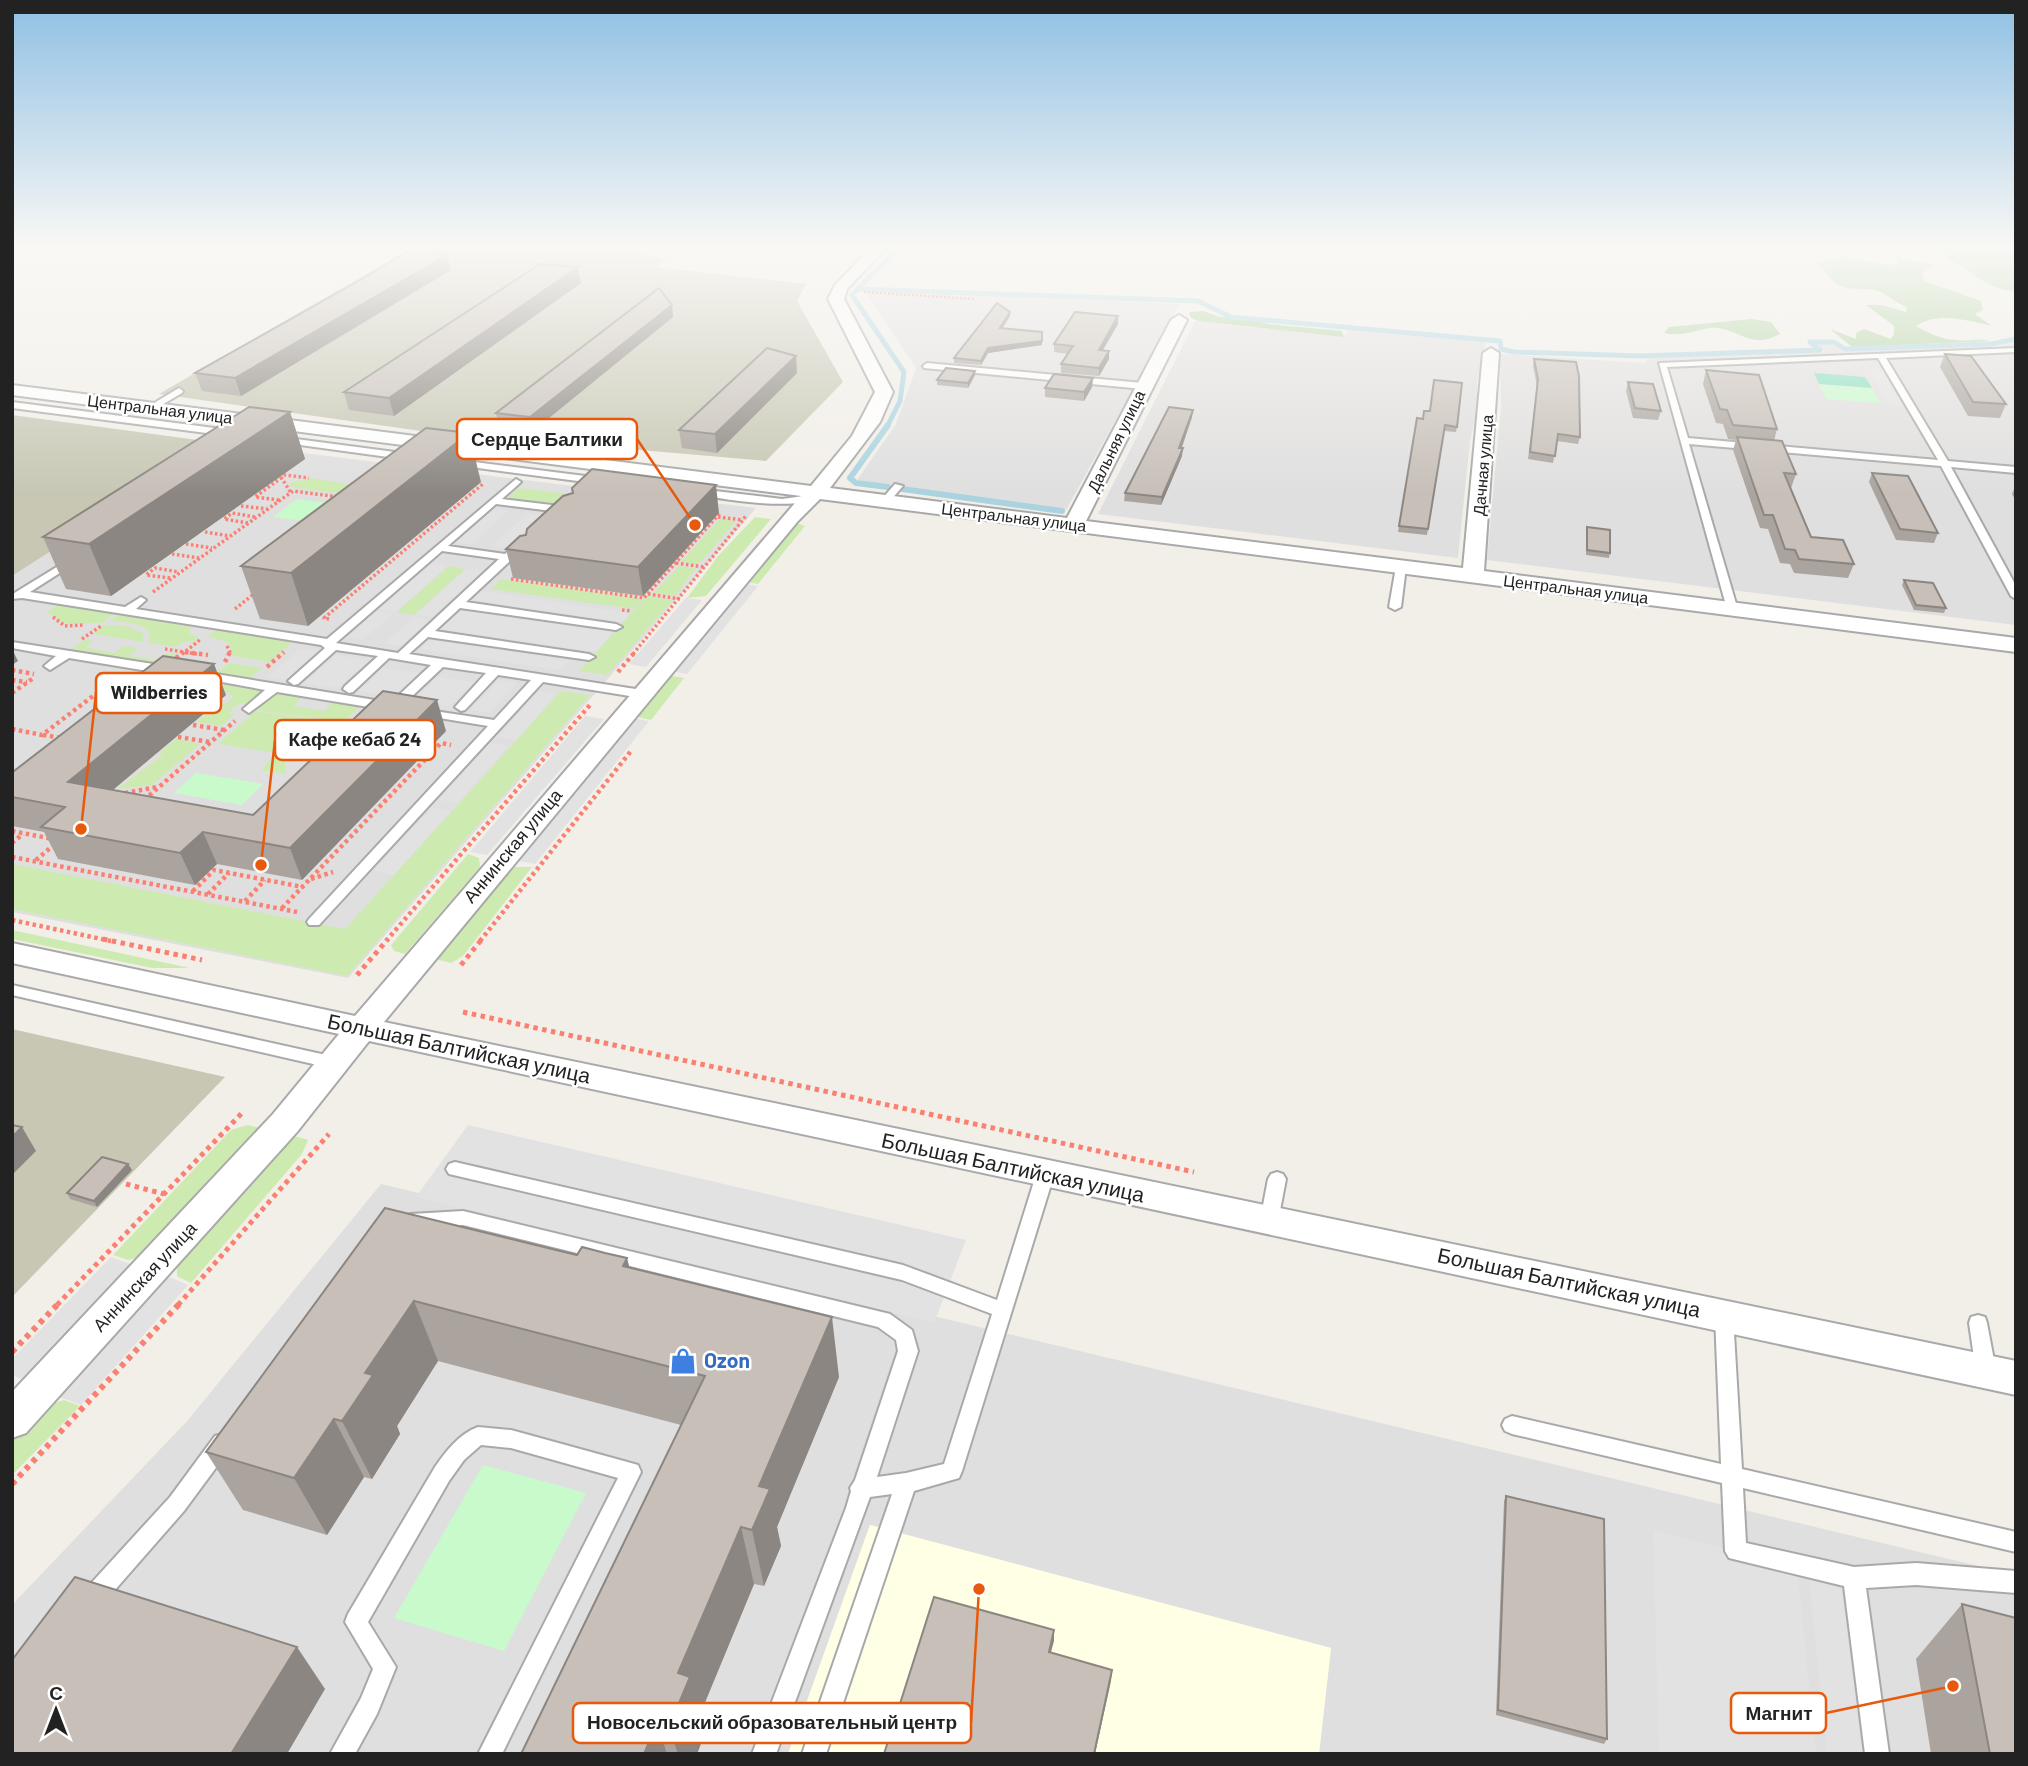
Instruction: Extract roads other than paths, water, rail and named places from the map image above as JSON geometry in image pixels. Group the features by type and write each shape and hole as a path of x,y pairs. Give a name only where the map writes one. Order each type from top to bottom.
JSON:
{"street":[{"name":"Аннинская улица","path":"12,1420 285,1123 642,694 791,517 814,494 865,429 883,399 882,386 852,329"},
{"name":"Дальняя улица","path":"1074,525 1174,329"},
{"name":"Дачная улица","path":"1473,576 1491,353"},
{"name":"Центральная улица","path":"12,390 814,494 892,493 1074,525 2016,645"},
{"name":"Большая Балтийская улица","path":"12,953 1045,1175 2001,1375"}],"lane":[{"path":"1829,346 1844,358"},
{"path":"1731,607 1662,365 2016,350"},
{"path":"1881,356 1921,421 2016,596"},
{"path":"927,366 1143,386"},
{"path":"150,408 179,391"},
{"path":"12,405 246,435"},
{"path":"273,439 421,458"},
{"path":"1685,441 2016,470"},
{"path":"447,461 610,482"},
{"path":"294,681 439,548 516,482"},
{"path":"692,491 782,502 814,494"},
{"path":"494,501 559,509 543,524"},
{"path":"552,516 572,519"},
{"path":"401,656 534,533"},
{"path":"439,548 527,560"},
{"path":"16,597 79,556"},
{"path":"1395,607 1401,567"},
{"path":"16,597 195,622 222,622 387,654 642,694"},
{"path":"122,610 141,600"},
{"path":"457,604 616,627"},
{"path":"426,633 589,657"},
{"path":"12,645 497,724"},
{"path":"50,666 65,654"},
{"path":"349,690 387,654"},
{"path":"404,698 440,663"},
{"path":"461,707 495,671"},
{"path":"142,681 175,672"},
{"path":"316,919 540,678"},
{"path":"249,709 274,688"},
{"path":"355,718 370,704"},
{"path":"12,990 254,1042 335,1063"},
{"path":"455,1169 903,1273 1000,1309"},
{"path":"860,1488 905,1483 952,1471 1000,1309 1045,1175"},
{"path":"1269,1221 1276,1179"},
{"path":"394,1224 432,1218 463,1218 883,1320 897,1327 905,1336 908,1351 860,1488 856,1508 764,1754"},
{"path":"1724,1315 1736,1551 1854,1578 1916,1574 2016,1582"},
{"path":"1978,1323 2001,1375"},
{"path":"1512,1425 2016,1542"},
{"path":"80,1608 101,1592 177,1504 231,1430"},
{"path":"342,1754 369,1706 385,1667 356,1622 442,1475 457,1453 478,1436 511,1439 631,1472 490,1754"},
{"path":"814,1754 905,1483"},
{"path":"1854,1578 1877,1754"}],"waterway":[{"path":"875,329 904,372 900,401 888,425"},
{"path":"1370,329 1500,341 1501,349 1514,352 1640,356 1820,350 1810,342 1834,342 1845,349 1992,344 2016,339"},
{"path":"888,425 850,478 856,483 888,487"},
{"path":"902,489 1062,511"}],"place":[{"name":"Сердце Балтики","path":"695,525"},
{"name":"Wildberries","path":"81,829"},
{"name":"Кафе кебаб 24","path":"261,865"},
{"name":"Ozon","path":"683,1361"},
{"name":"Новосельский образовательный центр","path":"979,1589"},
{"name":"Магнит","path":"1953,1686"}]}
